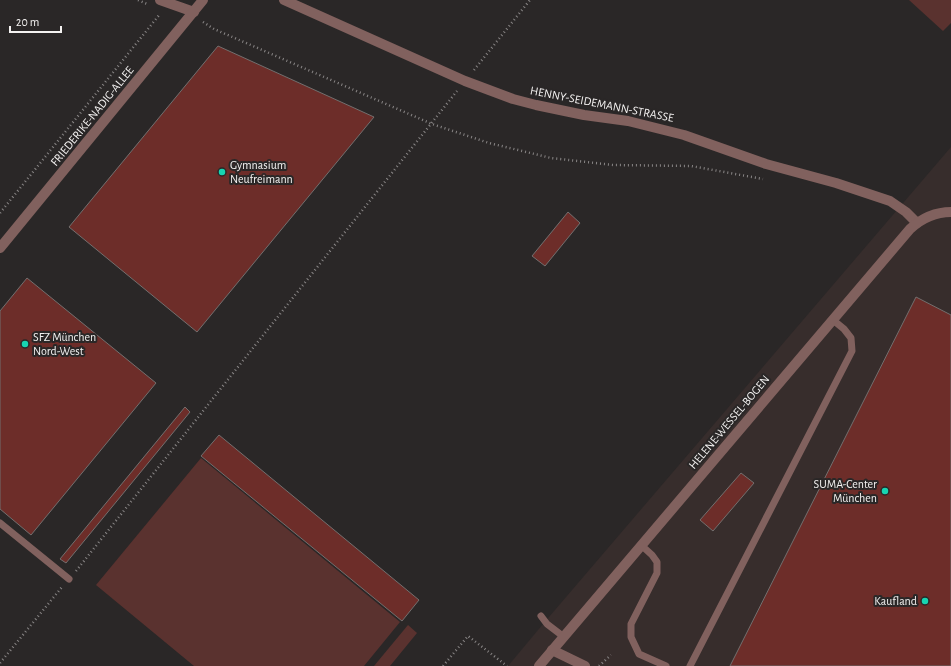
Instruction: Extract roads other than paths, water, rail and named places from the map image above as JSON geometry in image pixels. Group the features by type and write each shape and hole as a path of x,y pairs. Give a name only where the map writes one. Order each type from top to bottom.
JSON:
{"street":[{"name":"FRIEDERIKE-NADIG-ALLEE","path":"0,248 204,0"},
{"name":"HENNY-SEIDEMANN-STRASSE","path":"284,0 465,81 507,97 584,115 628,121 684,135 766,164 836,183 890,201 906,212 917,223"},
{"path":"162,4 192,14"},
{"name":"HELENE-WESSEL-BOGEN","path":"539,666 917,223 930,215 951,212"},
{"path":"552,650 585,666"}],"lane":[{"path":"690,666 852,351 851,338 844,329 833,320"},
{"path":"0,523 69,579"},
{"path":"641,546 652,555 657,562 657,574 631,624 631,637 639,654 666,666"},
{"path":"541,616 547,624 564,637"}],"place":[{"name":"Gymnasium Neufreimann","path":"222,172"},
{"name":"SFZ München Nord-West","path":"25,344"},
{"name":"SUMA-Center München","path":"885,491"},
{"name":"Kaufland","path":"925,601"}]}
